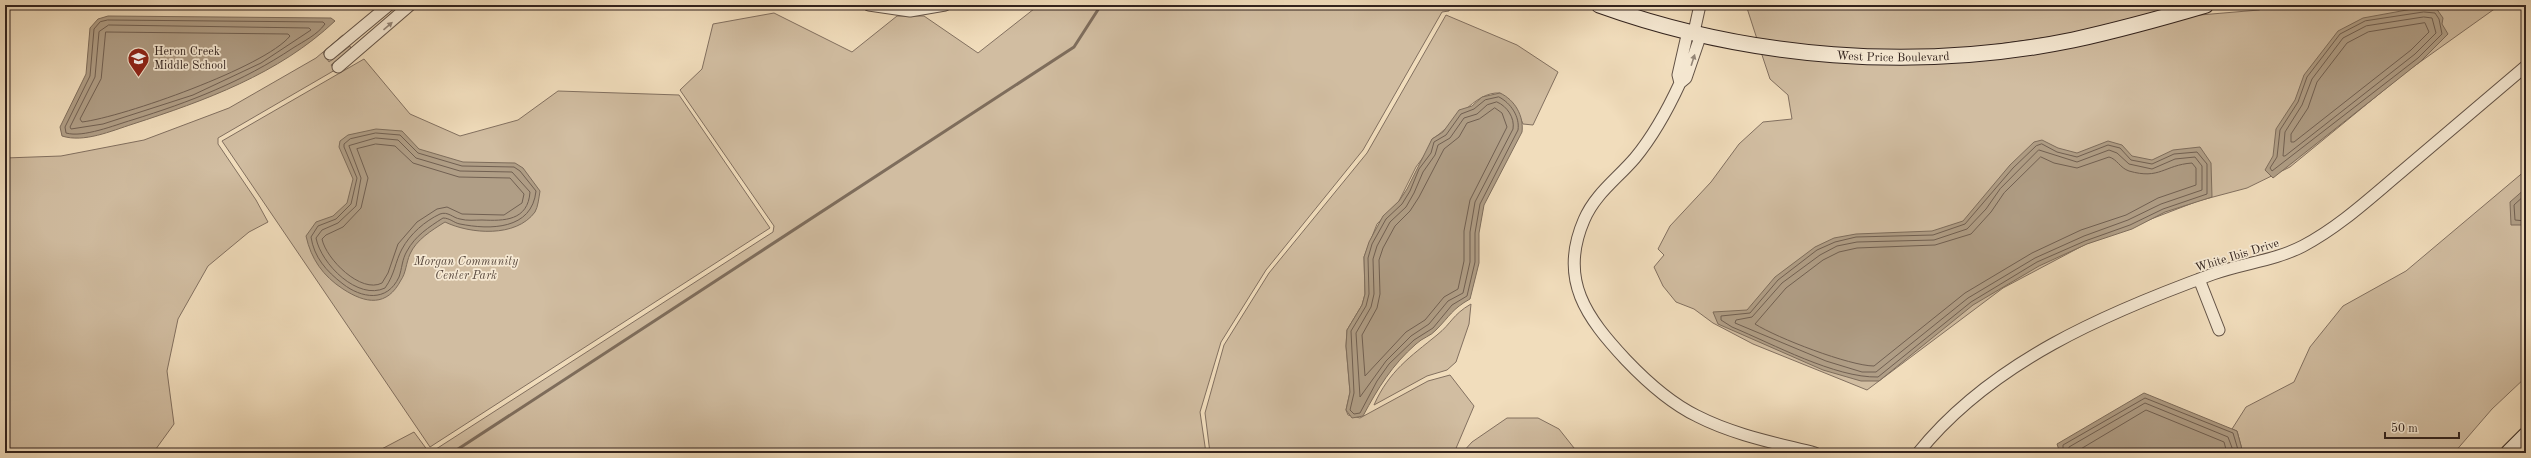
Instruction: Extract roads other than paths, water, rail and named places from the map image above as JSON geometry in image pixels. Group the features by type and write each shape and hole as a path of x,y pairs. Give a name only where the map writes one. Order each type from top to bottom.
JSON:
{"street":[{"path":"330,54 356,34 389,5"},
{"path":"338,66 365,45 410,5"},
{"path":"869,5 910,11 945,5"},
{"name":"West Price Boulevard","path":"1599,5 1695,33 1774,48 1834,55 1936,56 2021,48 2072,40 2130,27 2206,5"},
{"path":"1700,5 1686,78 1680,83 1652,135 1633,161 1601,192 1584,220 1577,242 1575,259 1576,277 1583,304 1595,326 1637,371 1664,395 1686,410 1729,429 1816,453"},
{"name":"White Ibis Drive","path":"1920,452 1934,434 1967,404 2002,376 2042,351 2099,320 2199,279 2276,258 2322,235 2355,211 2526,66"},
{"path":"2199,279 2219,330"},
{"path":"2508,453 2526,435"}],"water":[{"path":"2423,7 2436,8 2443,18 2442,24 2448,34 2421,61 2273,178 2265,170 2273,156 2276,129 2295,100 2304,75 2338,31 2363,18"},
{"path":"108,16 331,18 335,21 313,40 290,56 240,84 187,106 116,130 79,138 62,136 60,127 86,74 90,28 98,19"},
{"path":"1500,93 1514,104 1520,114 1522,120 1522,132 1484,205 1479,233 1479,263 1470,299 1455,310 1434,332 1418,342 1407,352 1386,377 1363,416 1352,418 1346,410 1350,392 1346,346 1347,330 1362,305 1365,294 1364,257 1369,242 1383,216 1399,201 1407,189 1432,139 1443,132 1459,110 1472,106 1482,97"},
{"path":"376,129 402,131 419,149 463,162 515,163 523,168 540,191 538,205 535,212 527,220 505,230 479,231 455,226 445,222 416,244 410,254 403,277 389,295 383,299 368,300 352,294 336,284 324,273 311,252 306,236 316,222 333,216 347,203 353,179 339,147 340,141 348,135"},
{"path":"2042,140 2058,148 2077,153 2108,141 2122,145 2132,156 2152,160 2173,150 2200,147 2211,163 2212,197 2165,212 2132,229 2087,244 2039,266 1973,305 1879,381 1861,381 1823,370 1718,324 1713,312 1747,310 1775,277 1815,247 1834,238 1856,234 1932,231 1963,221 2010,165 2034,142"},
{"path":"2526,188 2526,225 2511,225 2510,202"},
{"path":"2144,393 2237,431 2243,453 2060,453 2057,444"}],"waterway":[{"path":"452,453 1074,47 1101,5"}],"place":[{"name":"Heron Creek Middle School","path":"138,78"}],"park label":[{"name":"Morgan Community Center Park","path":"466,268"}]}
